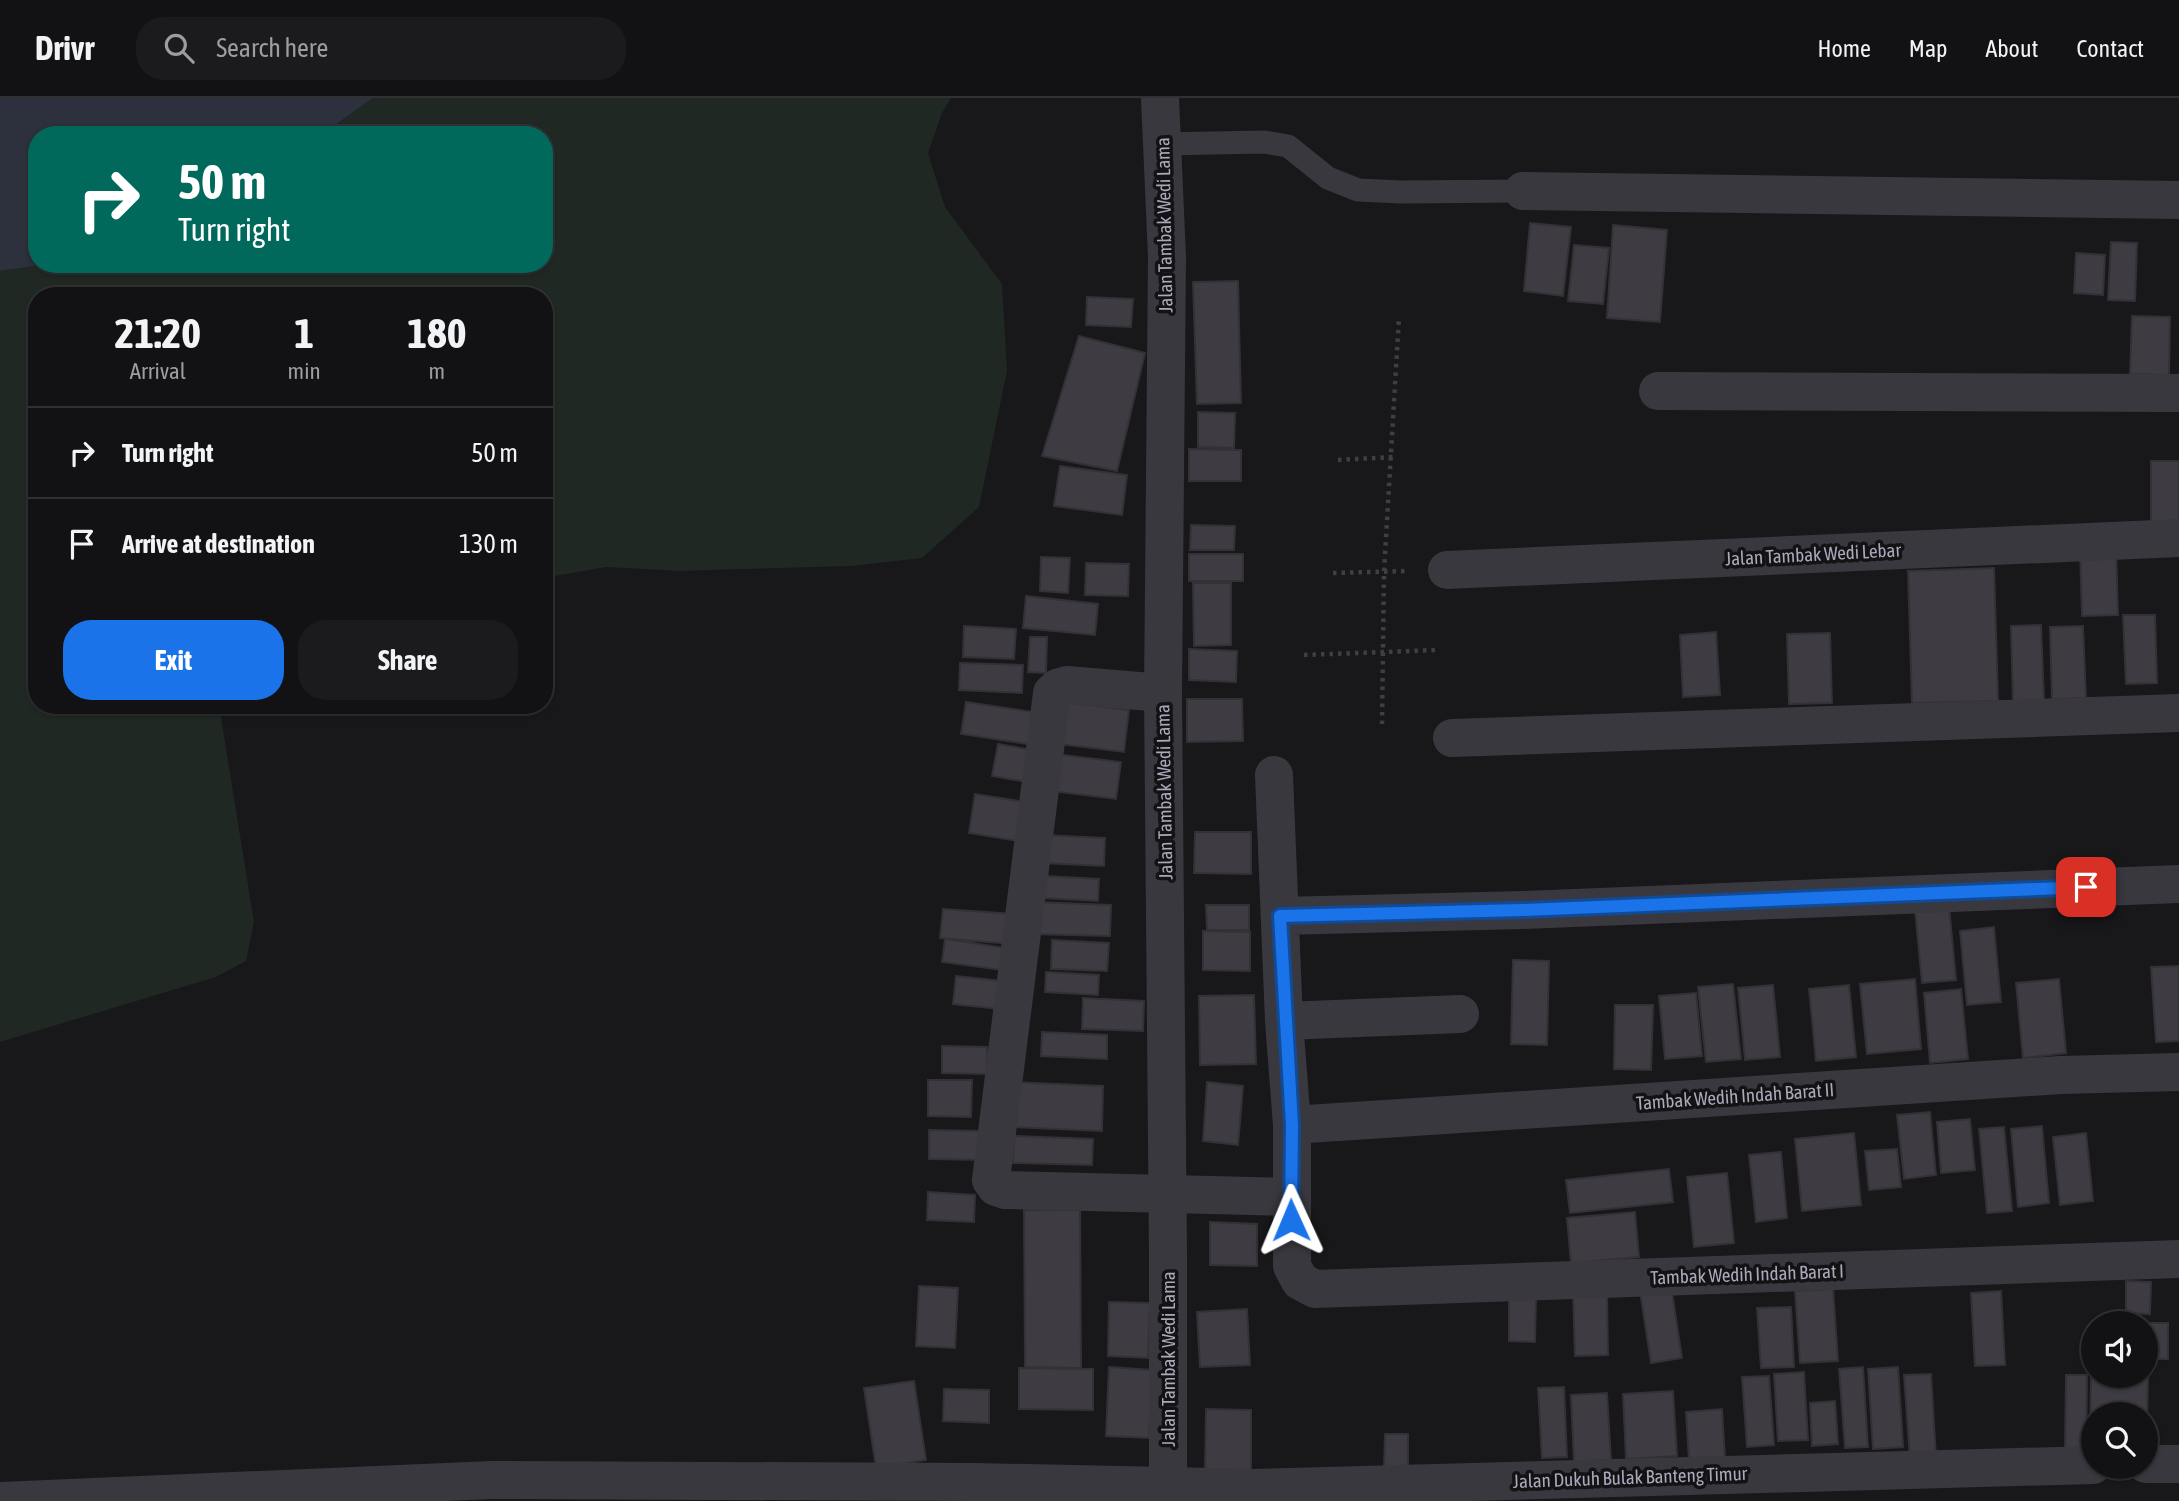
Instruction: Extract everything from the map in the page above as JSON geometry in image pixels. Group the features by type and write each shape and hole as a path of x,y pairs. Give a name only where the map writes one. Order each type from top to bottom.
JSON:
{"street":[{"name":"Jalan Tambak Wedi Lama","path":"1160,98 1167,257 1163,694 1168,1486"},
{"path":"1522,191 2179,200"},
{"path":"1658,391 2179,393"},
{"name":"Jalan Tambak Wedi Lebar","path":"1447,570 2179,538"},
{"path":"1163,694 1067,685 1052,693 991,1180 996,1187 1005,1190 1291,1197 1292,1125 1284,1021 1274,775"},
{"path":"1452,738 2179,712"},
{"path":"1280,916 1522,910 2179,884"},
{"path":"1284,1021 1460,1014"},
{"name":"Tambak Wedih Indah Barat II","path":"1292,1125 2061,1075 2179,1072"},
{"name":"Tambak Wedih Indah Barat I","path":"1291,1197 1292,1266 1300,1282 1315,1289 2179,1259"},
{"path":"2158,1464 2179,1464"},
{"name":"Jalan Dukuh Bulak Banteng Timur","path":"0,1501 492,1480 961,1482 1253,1489 2081,1465"}],"lane":[{"path":"1162,144 1264,142 1288,146 1328,178 1358,190 1522,191"}],"path":[{"path":"1382,724 1384,572 1399,317"},
{"path":"1338,460 1392,457"},
{"path":"1333,573 1447,570"},
{"path":"1304,655 1436,650"}],"shaded area":[{"path":"373,98 951,98 942,113 928,153 945,207 1002,284 1007,371 979,507 922,558 852,566 678,571 606,567 553,576 553,287 28,287 28,714 220,714 254,922 246,961 216,977 0,1042 0,271 28,267 28,273 553,273 553,126 334,126"}],"water":[{"path":"0,98 373,98 334,126 28,126 28,267 0,271"}],"building":[{"path":"1530,223 1571,227 1563,296 1524,291"},
{"path":"1613,225 1667,230 1660,322 1607,318"},
{"path":"2111,242 2137,243 2135,301 2108,300"},
{"path":"1574,245 1609,248 1603,304 1568,301"},
{"path":"2076,253 2105,255 2103,295 2074,293"},
{"path":"1238,281 1241,403 1197,404 1193,282"},
{"path":"1087,297 1133,299 1131,327 1086,325"},
{"path":"2132,316 2170,317 2169,375 2130,374"},
{"path":"1079,336 1145,353 1117,471 1042,456"},
{"path":"1198,412 1235,413 1234,448 1198,447"},
{"path":"1189,449 1241,450 1241,481 1189,481"},
{"path":"2151,461 2179,461 2179,529 2151,527"},
{"path":"1060,466 1127,475 1122,515 1054,506"},
{"path":"1191,525 1235,526 1234,550 1190,550"},
{"path":"2116,549 2118,615 2082,616 2080,550"},
{"path":"1189,554 1243,554 1243,581 1189,581"},
{"path":"1041,557 1070,558 1068,593 1040,591"},
{"path":"1086,563 1129,564 1128,596 1085,595"},
{"path":"1994,568 1998,701 1912,703 1908,571"},
{"path":"1193,583 1231,583 1231,645 1194,646"},
{"path":"1026,596 1098,604 1095,635 1023,628"},
{"path":"2123,615 2155,615 2157,683 2126,684"},
{"path":"2041,625 2044,701 2013,702 2011,626"},
{"path":"964,626 1016,629 1014,659 963,657"},
{"path":"2083,626 2086,698 2052,699 2050,627"},
{"path":"1716,632 1720,695 1683,697 1680,635"},
{"path":"1830,633 1832,703 1789,704 1787,634"},
{"path":"1030,637 1047,637 1046,673 1028,672"},
{"path":"1189,649 1237,651 1236,682 1189,680"},
{"path":"960,663 1023,665 1022,693 959,690"},
{"path":"1187,699 1242,699 1243,741 1187,742"},
{"path":"966,702 1033,712 1028,744 961,734"},
{"path":"1064,702 1129,710 1124,752 1059,744"},
{"path":"998,744 1038,751 1033,783 992,776"},
{"path":"1055,754 1121,762 1116,799 1051,791"},
{"path":"975,794 1025,802 1018,841 969,833"},
{"path":"1195,832 1251,832 1251,874 1194,873"},
{"path":"1044,835 1105,838 1104,866 1043,863"},
{"path":"1045,876 1099,879 1098,901 1044,898"},
{"path":"1034,902 1111,905 1110,936 1032,934"},
{"path":"1206,905 1249,905 1249,930 1207,930"},
{"path":"1949,906 1956,980 1922,983 1915,909"},
{"path":"943,909 1014,914 1012,944 940,938"},
{"path":"1994,927 2001,1002 1967,1005 1960,931"},
{"path":"1203,931 1250,932 1250,971 1203,970"},
{"path":"945,939 1012,949 1009,971 942,962"},
{"path":"1052,940 1109,943 1107,971 1051,969"},
{"path":"1513,960 1549,961 1547,1045 1511,1044"},
{"path":"2179,966 2179,1041 2156,1042 2151,967"},
{"path":"1046,972 1099,975 1098,995 1045,992"},
{"path":"956,976 1002,981 999,1009 953,1004"},
{"path":"1915,979 1921,1049 1867,1054 1860,984"},
{"path":"2059,979 2066,1053 2023,1058 2016,983"},
{"path":"1733,984 1741,1059 1706,1062 1698,987"},
{"path":"1773,985 1780,1057 1745,1060 1738,988"},
{"path":"1849,985 1856,1057 1816,1061 1809,989"},
{"path":"1961,989 1968,1059 1930,1063 1924,993"},
{"path":"1696,993 1702,1056 1665,1059 1659,996"},
{"path":"1254,995 1256,1064 1200,1065 1199,996"},
{"path":"1083,998 1144,1001 1143,1031 1082,1029"},
{"path":"1615,1005 1653,1005 1651,1070 1614,1069"},
{"path":"1042,1032 1107,1035 1107,1059 1041,1056"},
{"path":"942,1046 987,1047 987,1074 942,1073"},
{"path":"928,1080 972,1080 971,1117 928,1116"},
{"path":"1013,1082 1103,1086 1102,1131 1011,1127"},
{"path":"1207,1082 1243,1086 1238,1145 1203,1141"},
{"path":"1930,1112 1936,1175 1904,1179 1897,1115"},
{"path":"1970,1119 1975,1170 1941,1173 1937,1122"},
{"path":"2042,1126 2049,1203 2018,1207 2011,1129"},
{"path":"2004,1127 2012,1211 1987,1213 1979,1129"},
{"path":"929,1130 984,1131 984,1160 929,1159"},
{"path":"1854,1133 1861,1205 1802,1211 1795,1139"},
{"path":"2086,1133 2093,1201 2060,1205 2053,1137"},
{"path":"1014,1136 1093,1139 1092,1165 1013,1163"},
{"path":"1897,1149 1901,1187 1869,1190 1865,1151"},
{"path":"1781,1152 1787,1218 1756,1222 1749,1155"},
{"path":"1669,1169 1673,1202 1570,1213 1566,1180"},
{"path":"1727,1173 1734,1243 1694,1247 1687,1177"},
{"path":"928,1192 975,1195 974,1222 927,1220"},
{"path":"1024,1210 1080,1210 1081,1368 1025,1367"},
{"path":"1635,1212 1639,1257 1571,1263 1567,1218"},
{"path":"1210,1222 1257,1224 1257,1266 1210,1265"},
{"path":"2126,1281 2151,1282 2150,1311 2126,1311"},
{"path":"919,1286 958,1288 955,1348 916,1346"},
{"path":"1671,1286 1682,1358 1651,1363 1640,1291"},
{"path":"1833,1289 1838,1361 1800,1363 1795,1291"},
{"path":"1573,1291 1607,1291 1608,1355 1575,1356"},
{"path":"2001,1291 2005,1365 1975,1366 1971,1293"},
{"path":"1509,1296 1536,1296 1535,1342 1509,1341"},
{"path":"1109,1302 1150,1303 1148,1358 1108,1356"},
{"path":"1791,1307 1794,1367 1761,1368 1757,1308"},
{"path":"1247,1309 1250,1365 1200,1367 1197,1312"},
{"path":"2158,1323 2168,1323 2168,1359 2158,1359"},
{"path":"1109,1367 1152,1370 1149,1438 1106,1436"},
{"path":"1863,1367 1868,1447 1845,1448 1839,1369"},
{"path":"1898,1367 1903,1447 1873,1449 1868,1369"},
{"path":"1019,1368 1093,1369 1093,1410 1019,1409"},
{"path":"1804,1372 1808,1440 1778,1441 1774,1374"},
{"path":"1931,1374 1936,1457 1910,1459 1904,1375"},
{"path":"2066,1375 2081,1375 2081,1388 2087,1388 2087,1402 2081,1402 2081,1450 2065,1449"},
{"path":"1769,1376 1774,1445 1747,1447 1742,1377"},
{"path":"914,1381 926,1460 876,1468 864,1388"},
{"path":"1564,1387 1567,1457 1542,1458 1538,1388"},
{"path":"2091,1388 2148,1388 2147,1402 2091,1402"},
{"path":"944,1389 989,1390 989,1423 943,1421"},
{"path":"1673,1391 1677,1456 1626,1459 1623,1394"},
{"path":"1607,1393 1611,1460 1574,1462 1571,1395"},
{"path":"1835,1401 1838,1444 1812,1446 1810,1403"},
{"path":"1206,1409 1251,1410 1251,1474 1205,1472"},
{"path":"1722,1409 1725,1458 1689,1460 1686,1412"},
{"path":"1385,1434 1408,1434 1408,1468 1384,1468"}],"route":[{"path":"1291,1220 1292,1125 1280,916 1522,910 2086,887"}]}
